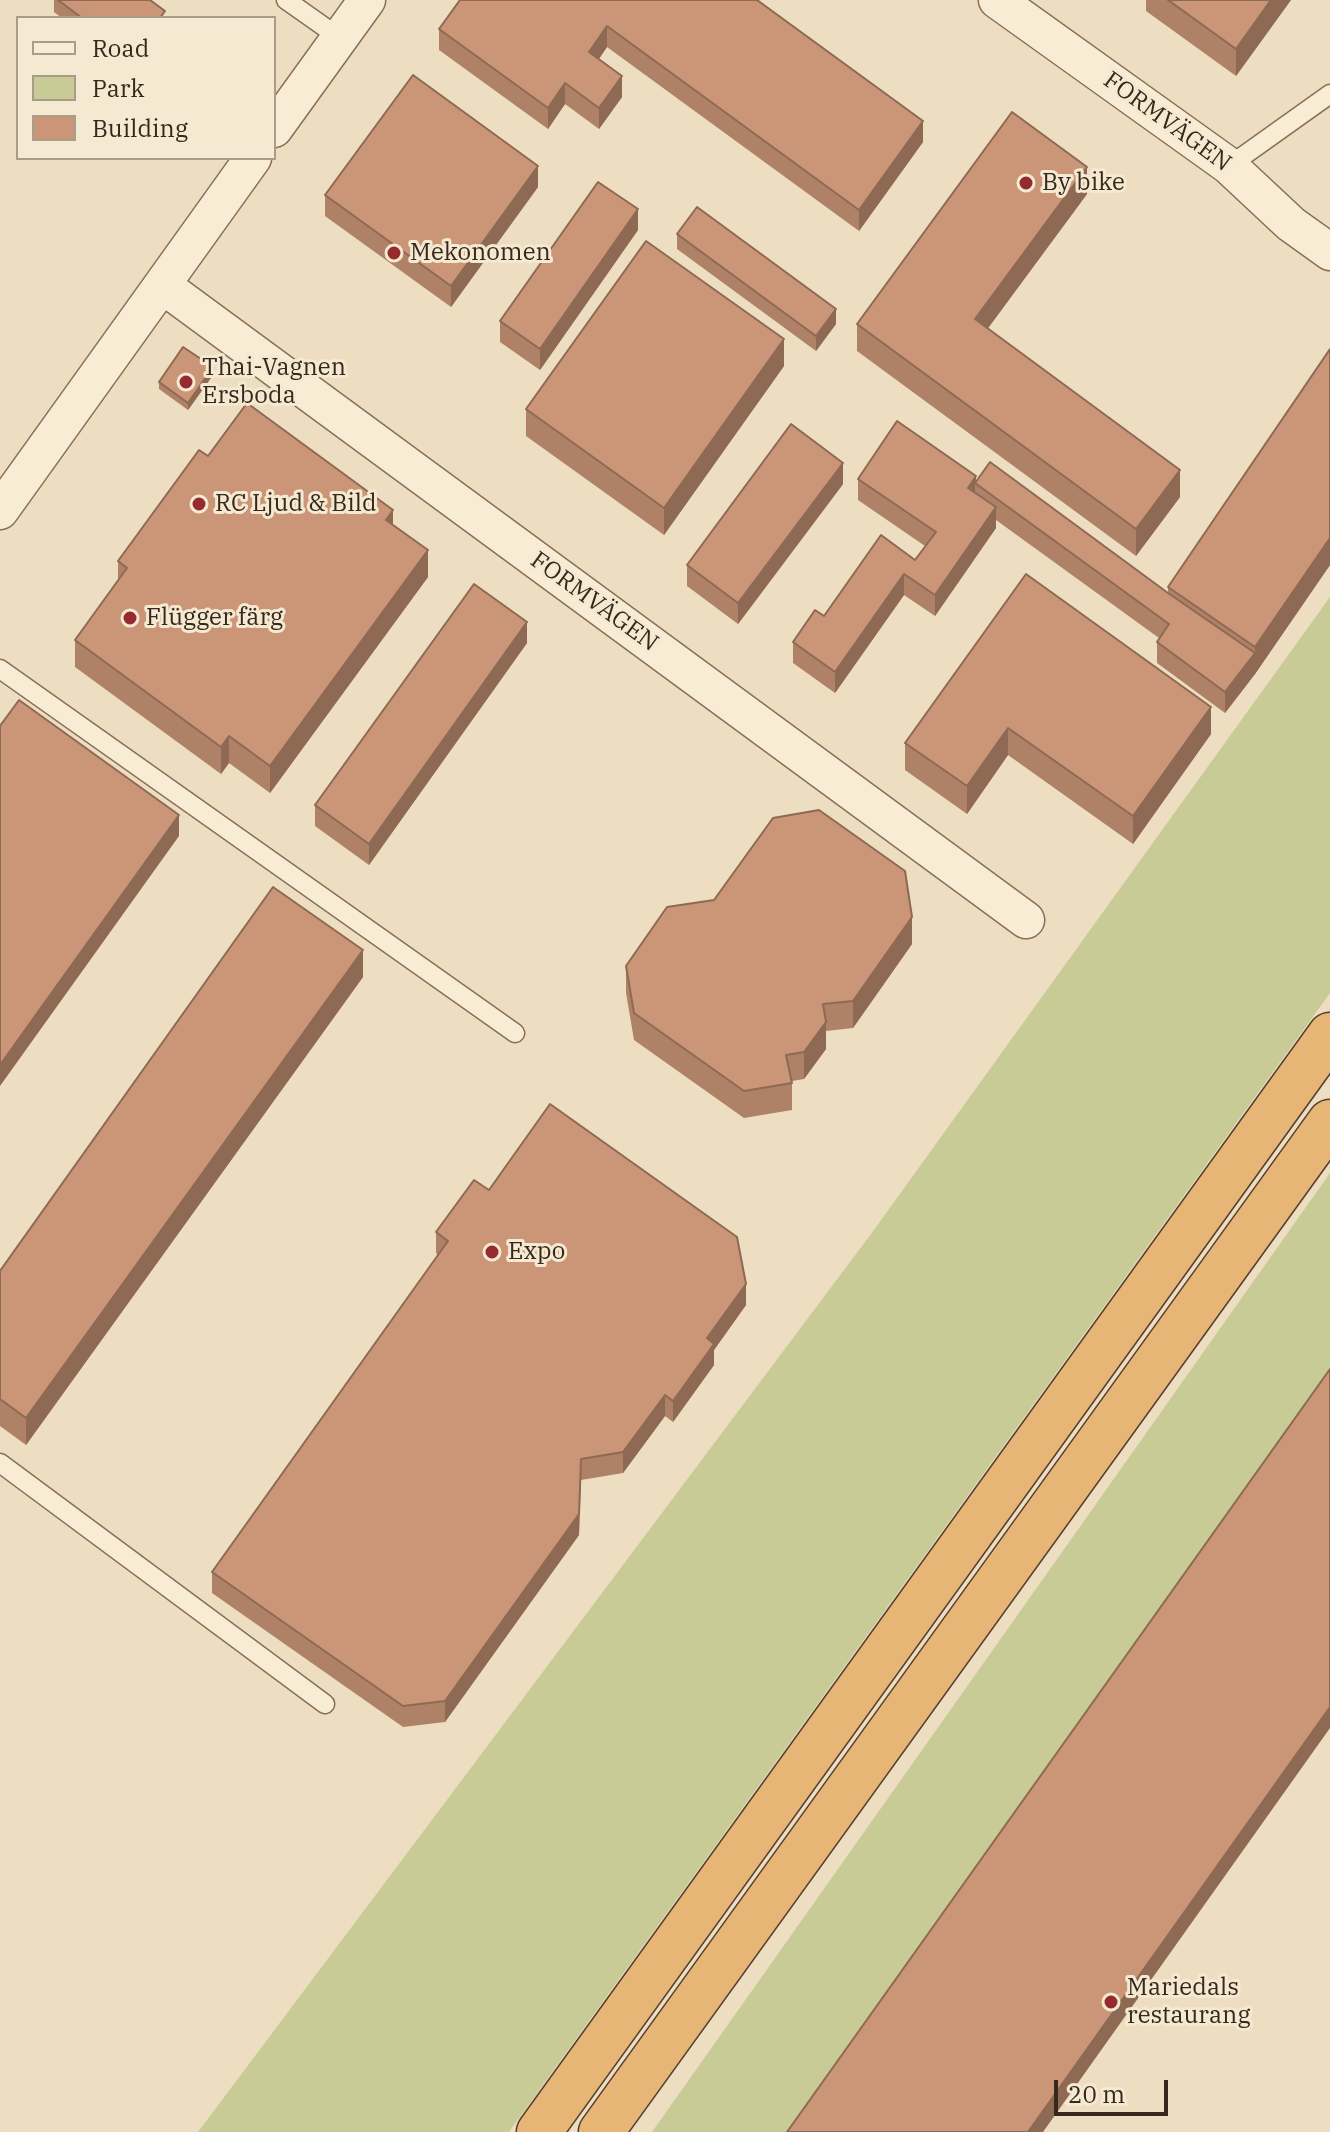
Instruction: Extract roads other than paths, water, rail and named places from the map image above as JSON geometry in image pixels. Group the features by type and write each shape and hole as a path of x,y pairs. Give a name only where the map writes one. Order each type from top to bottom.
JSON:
{"highway":[{"path":"539,2132 1330,1035"},
{"path":"601,2132 1330,1122"}],"street":[{"path":"276,126 367,0"},
{"name":"FORMVÄGEN","path":"997,0 1229,166 1291,224 1330,252"},
{"path":"0,511 252,160"},
{"name":"FORMVÄGEN","path":"162,285 1026,920"}],"lane":[{"path":"286,0 340,38"},
{"path":"1229,166 1330,94"},
{"path":"0,669 515,1033"},
{"path":"0,1463 325,1704"}],"place":[{"name":"By bike","path":"1026,183"},
{"name":"Mekonomen","path":"394,253"},
{"name":"Thai-Vagnen Ersboda","path":"186,382"},
{"name":"RC Ljud & Bild","path":"199,504"},
{"name":"Flügger färg","path":"130,618"},
{"name":"Expo","path":"492,1252"},
{"name":"Mariedals restaurang","path":"1111,2002"}]}
